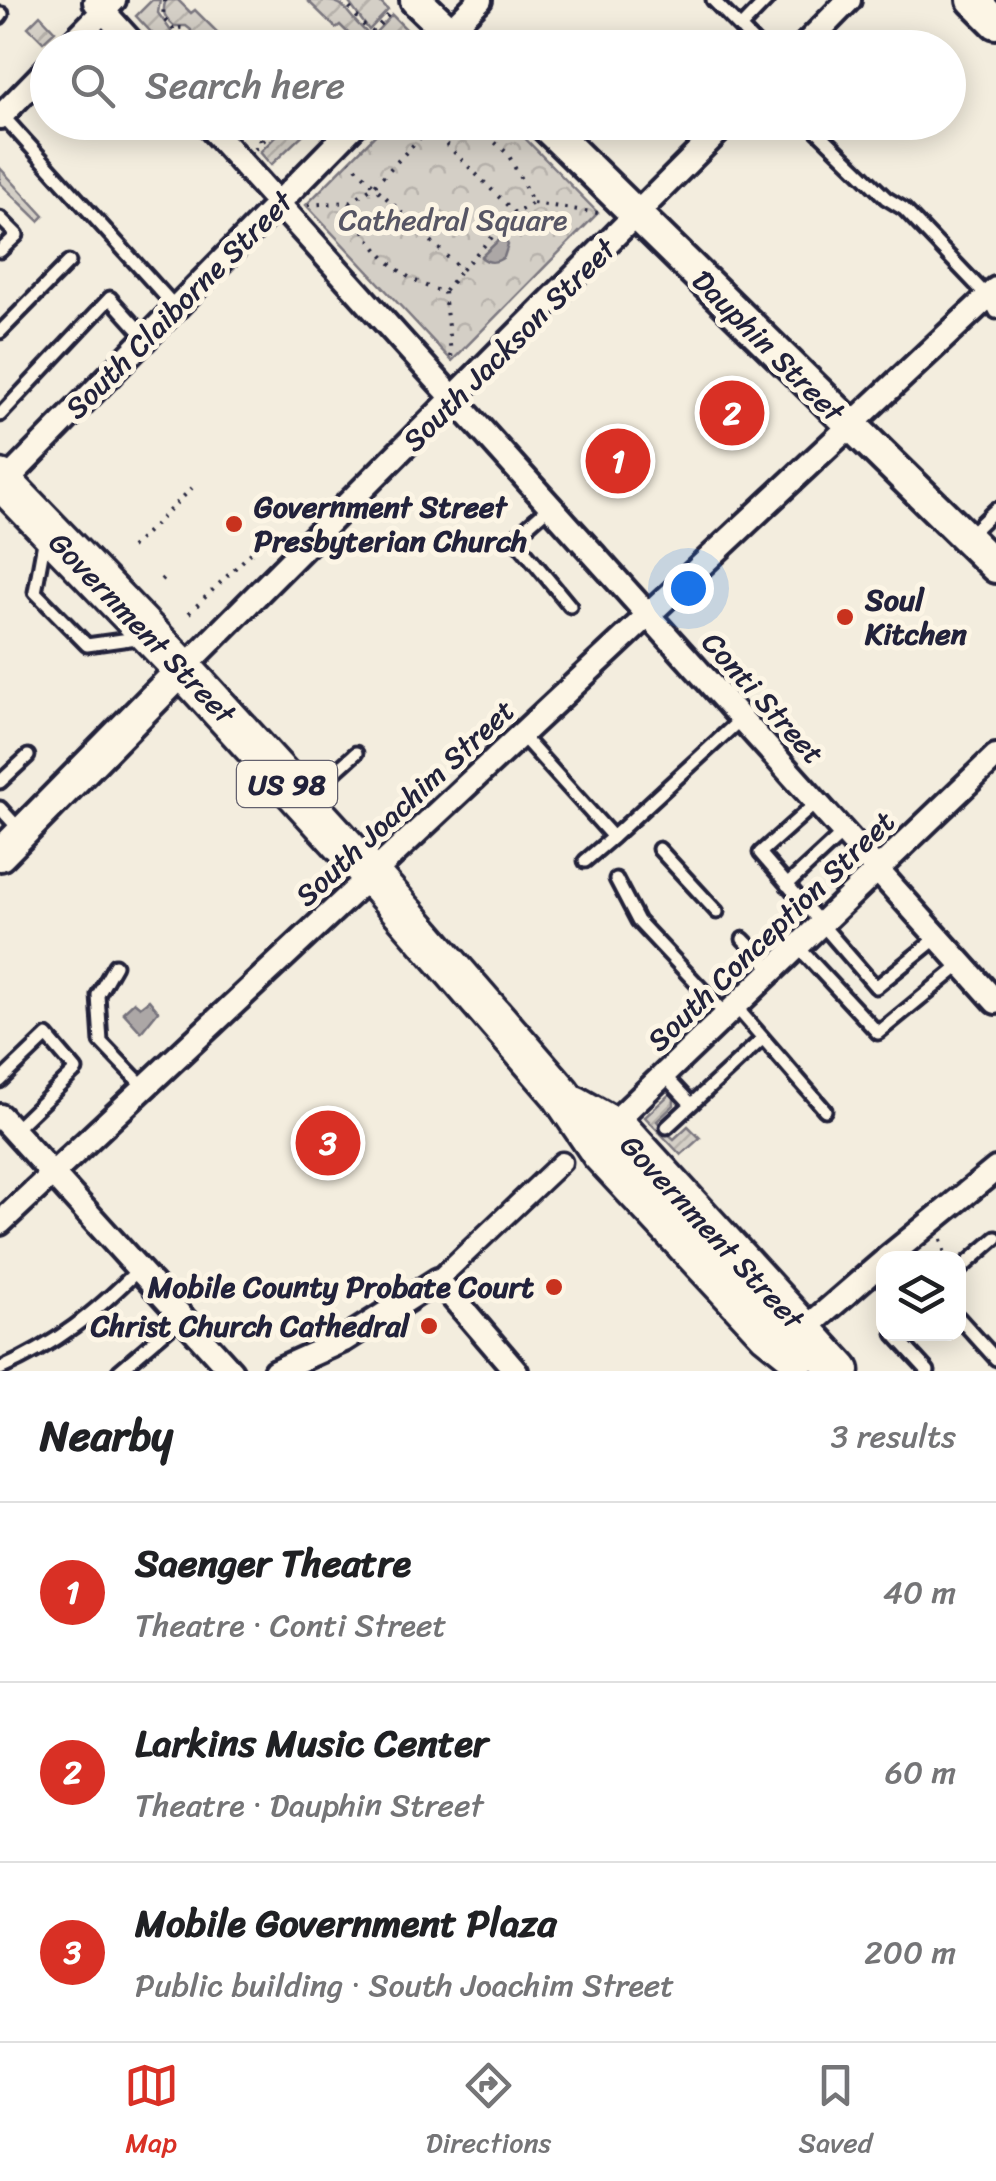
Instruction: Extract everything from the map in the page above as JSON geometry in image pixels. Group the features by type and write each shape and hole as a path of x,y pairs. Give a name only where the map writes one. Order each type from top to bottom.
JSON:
{"main road":[{"name":"Government Street","path":"1,483 183,669 568,1101 592,1142 598,1166 799,1357 840,1371"}],"street":[{"path":"458,30 480,0"},
{"path":"819,30 848,0"},
{"path":"974,0 996,23"},
{"path":"82,30 103,4 122,30"},
{"path":"406,4 435,30"},
{"path":"1,116 30,86"},
{"name":"Conti Street","path":"223,140 289,204 453,402 996,1002"},
{"name":"South Claiborne Street","path":"1,483 176,308 289,204 343,140"},
{"name":"Dauphin Street","path":"557,140 622,215 996,567"},
{"name":"South Jackson Street","path":"0,855 453,402 622,215 707,140"},
{"name":"South Joachim Street","path":"0,1223 849,425 994,300"},
{"name":"South Conception Street","path":"275,1371 344,1340 438,1280 665,1076 996,756"},
{"path":"7,1123 231,1371"},
{"path":"896,1251 996,1169"},
{"path":"799,1357 876,1270"},
{"path":"438,1280 516,1371"}],"lane":[{"path":"713,0 740,28 767,0"},
{"path":"1,116 176,308"},
{"path":"826,140 886,198 904,209 994,300"},
{"path":"0,218 16,235 0,251"},
{"path":"0,332 70,262"},
{"path":"0,415 110,298 146,338"},
{"path":"549,507 514,538 570,606"},
{"path":"966,538 996,509"},
{"path":"46,528 36,592 61,618 87,644 151,636"},
{"path":"585,861 742,720"},
{"path":"522,736 613,837"},
{"path":"302,800 356,753"},
{"path":"0,782 28,756"},
{"path":"817,802 760,853 876,987 938,937"},
{"path":"0,808 22,833"},
{"path":"787,885 844,832"},
{"path":"659,849 717,912"},
{"path":"616,879 638,921 762,1039 825,1110"},
{"path":"743,939 774,971"},
{"path":"798,948 878,1033 962,964"},
{"path":"115,965 98,995 100,1042 144,1088"},
{"path":"0,1082 47,1036 76,1070 7,1123"},
{"path":"667,1127 762,1039"},
{"path":"665,1076 691,1104"},
{"path":"966,1264 996,1238"},
{"path":"0,1369 26,1358 90,1317 138,1269"},
{"path":"119,1371 182,1316"},
{"path":"966,1326 996,1359"},
{"path":"900,1341 928,1371"}],"path":[{"path":"164,0 163,18 174,30"},
{"path":"343,0 367,30"},
{"path":"375,30 406,4"},
{"path":"289,204 324,206 350,202 374,186 418,140"},
{"path":"442,140 515,213"},
{"path":"492,140 508,154 533,203"},
{"path":"347,158 460,270"},
{"path":"350,202 358,225 380,253 418,284 444,292"},
{"path":"453,369 444,292 515,213 533,203 622,215"},
{"path":"130,548 192,488"},
{"path":"189,613 252,551"},
{"path":"247,556 256,565"},
{"path":"161,580 167,574"}],"green space":[{"path":"152,0 160,0 158,13 170,30 149,30 136,16"},
{"path":"166,0 178,0 215,30 174,26 164,11"},
{"path":"307,0 338,3 364,30 345,30 340,25 336,28"},
{"path":"347,0 378,0 388,10 369,30"},
{"path":"40,15 54,30 31,30 28,27"},
{"path":"392,15 407,30 378,30"},
{"path":"272,140 297,140 271,165 260,152"},
{"name":"Cathedral Square","path":"370,140 527,140 598,213 452,361 306,205"},
{"path":"0,168 44,216 39,221 0,183"},
{"path":"674,1090 674,1105 657,1121 663,1128 659,1132 645,1117"},
{"path":"688,1126 700,1138 681,1155 661,1134 665,1131 674,1139"}],"shaded area":[{"path":"503,236 508,245 504,257 492,262 481,257"},
{"path":"149,1000 158,1011 141,1032 123,1012 134,1002 140,1007"}],"place":[{"name":"Larkins Music Center","path":"732,413"},
{"name":"Saenger Theatre","path":"618,461"},
{"name":"Government Street Presbyterian Church","path":"234,524"},
{"name":"Soul Kitchen","path":"845,617"},
{"name":"Mobile Government Plaza","path":"328,1143"},
{"name":"Mobile County Probate Court","path":"554,1287"},
{"name":"Christ Church Cathedral","path":"429,1326"}]}
